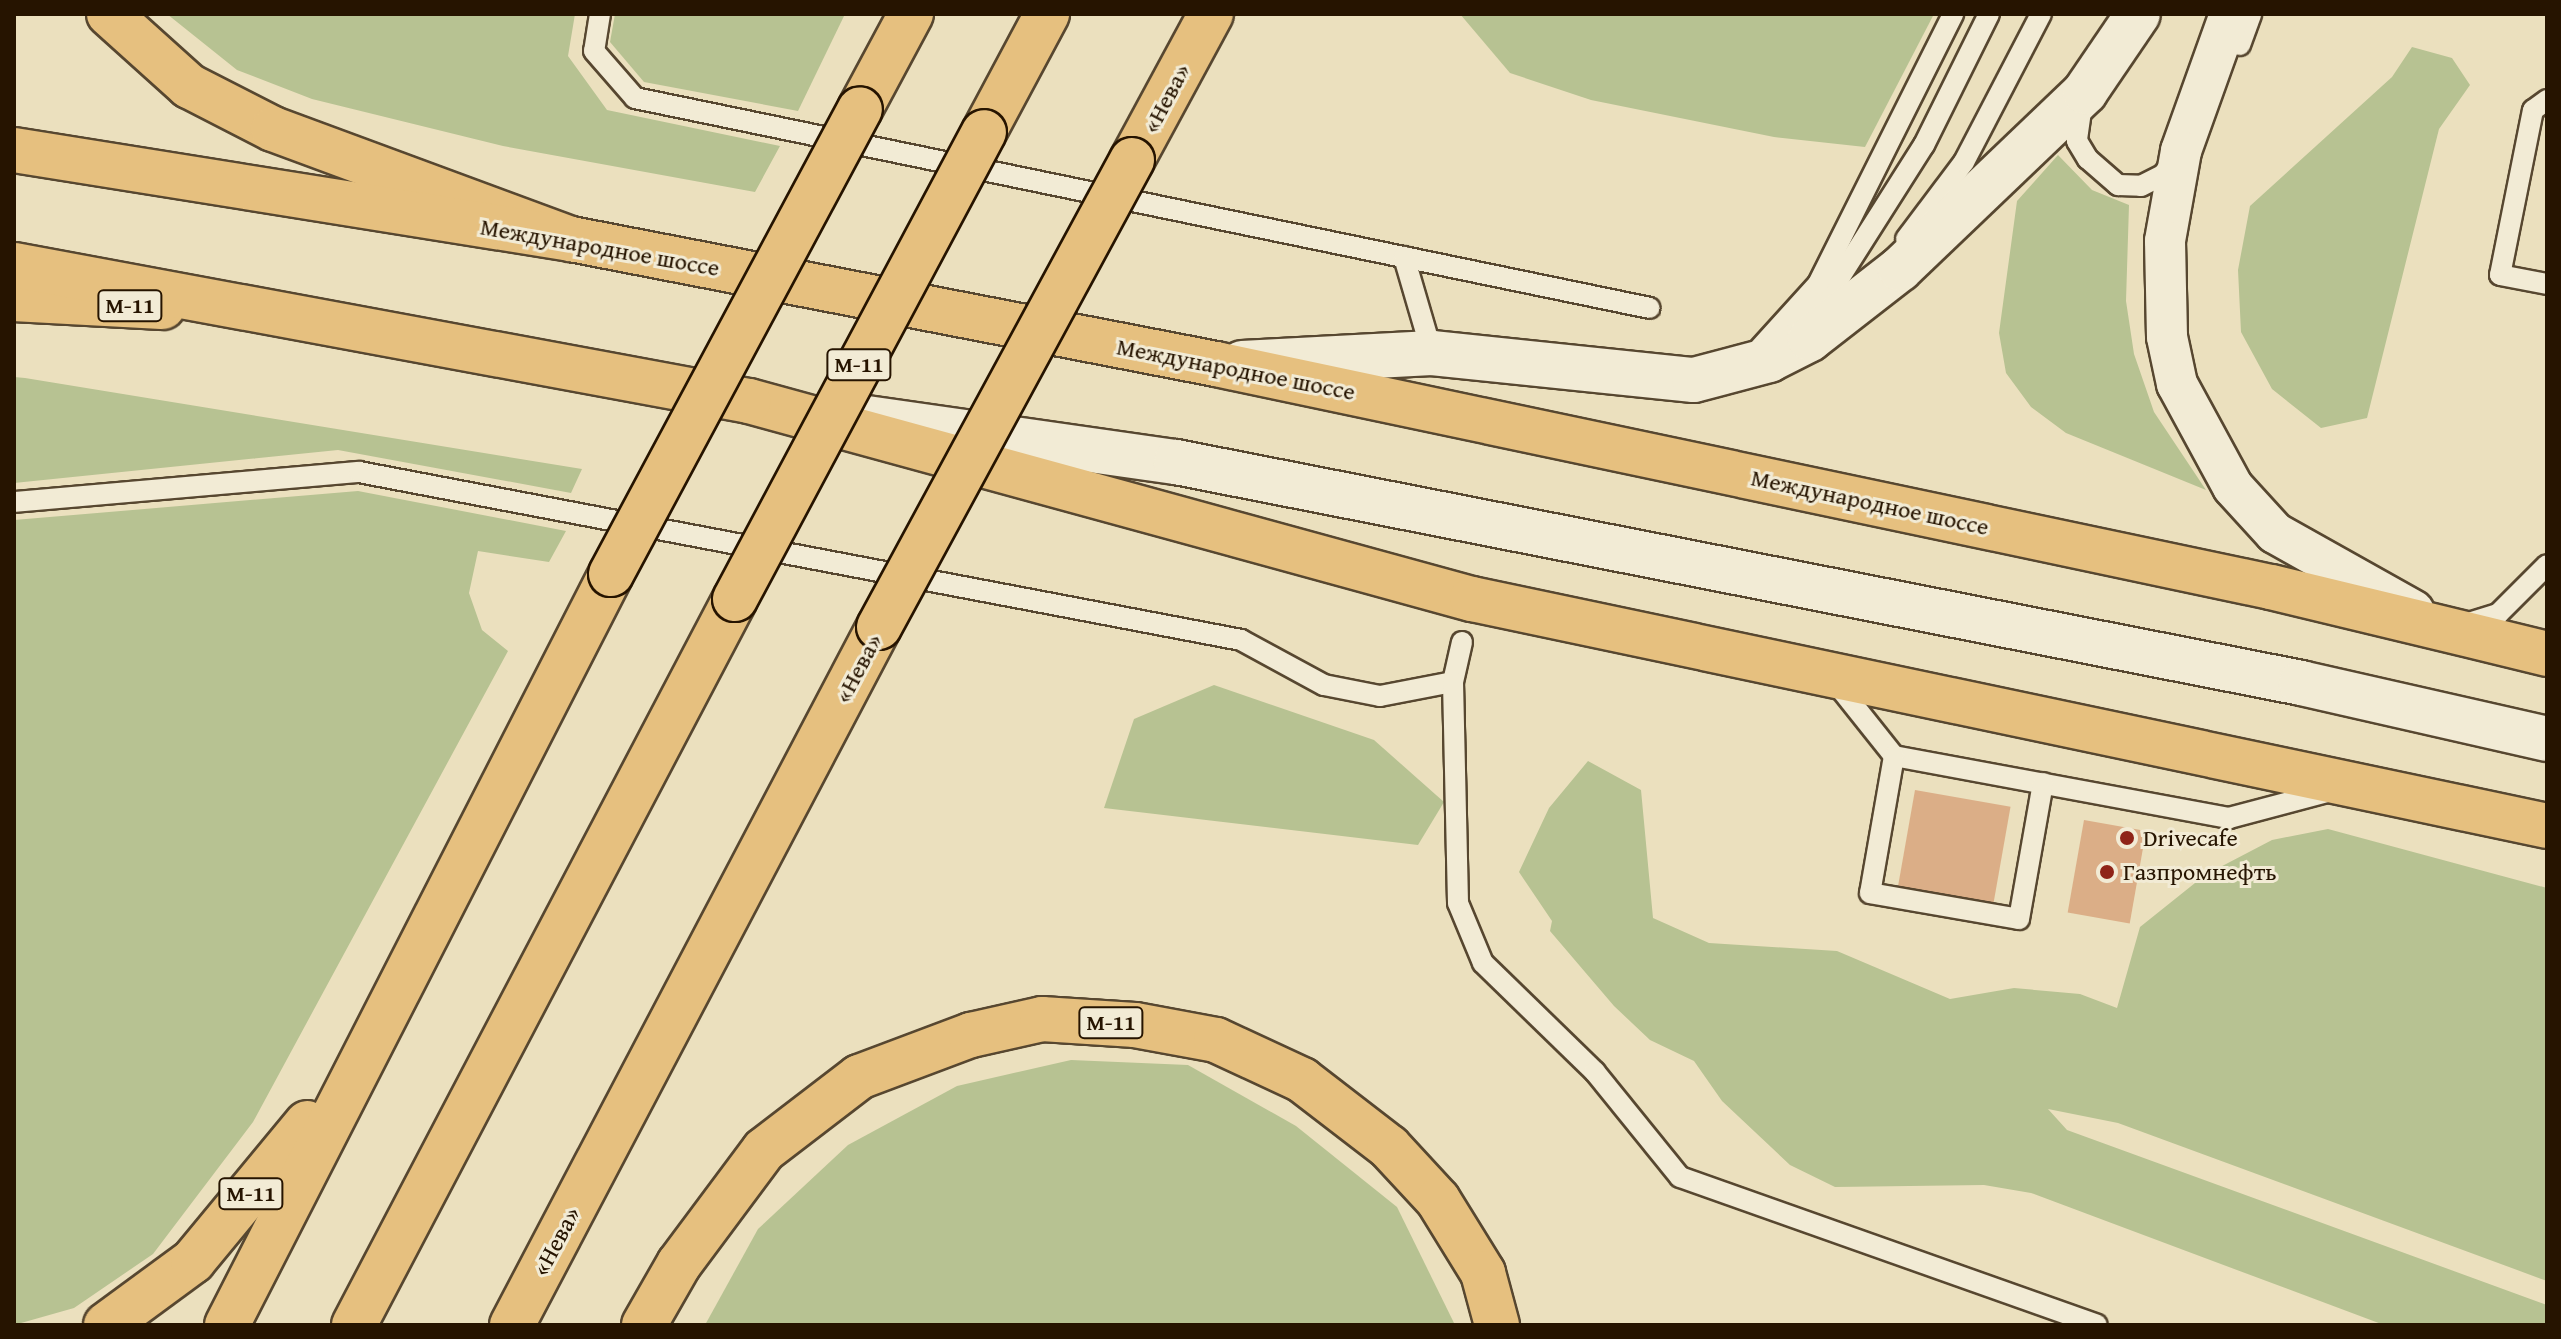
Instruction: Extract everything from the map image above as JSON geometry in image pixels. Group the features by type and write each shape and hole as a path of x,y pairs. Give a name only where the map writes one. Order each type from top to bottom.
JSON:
{"main road":[{"path":"109,14 189,86 273,129 571,239"},
{"name":"М-11","path":"227,1325 611,574 911,14"},
{"name":"М-11","path":"354,1325 735,599 1047,14"},
{"name":"«Нева»","path":"512,1325 879,627 1211,14"},
{"name":"Международное шоссе","path":"14,150 571,239 1216,364 2450,628 2547,654"},
{"path":"14,265 246,312 749,401 1472,599 2360,783 2547,826"},
{"name":"М-11","path":"14,299 246,312"},
{"name":"М-11","path":"644,1325 679,1264 776,1141 859,1077 971,1035 1042,1019 1135,1025 1216,1040 1302,1080 1389,1147 1438,1200 1483,1273 1497,1325"},
{"name":"М-11","path":"106,1325 193,1261 372,1038"}],"street":[{"path":"1216,364 1432,353 1599,375 1694,380 1750,366 1856,305 2085,92 2138,14"},
{"path":"2230,14 2181,151 2165,241 2164,285 2177,384 2233,487 2300,549 2450,628"},
{"path":"749,401 1176,462 2301,683 2547,739"}],"lane":[{"path":"600,14 594,51 635,98 1650,308"},
{"path":"1750,366 1818,284 1953,14"},
{"path":"1750,366 1828,296 1924,145 1989,14"},
{"path":"1856,305 1964,162 2041,14"},
{"path":"2164,285 2207,134 2251,14"},
{"path":"2085,92 2077,141 2118,185 2141,186 2163,175 2181,151"},
{"path":"2547,100 2533,110 2500,275 2547,284"},
{"path":"1404,257 1432,353"},
{"path":"14,502 359,472 1241,640 1324,685 1352,691 1380,696 1453,682"},
{"path":"2450,628 2498,614 2547,565"},
{"path":"1462,642 1453,682 1458,903 1483,963 1595,1072 1680,1177 2097,1325"},
{"path":"1828,673 1894,756 2229,818 2360,783"},
{"path":"1894,756 1870,893 2019,919 2043,783"}],"green space":[{"path":"167,14 575,14 568,56 607,110 780,146 755,192 503,146 312,99 237,70"},
{"path":"615,14 845,14 798,111 644,82 610,42"},
{"path":"1460,14 1934,14 1865,147 1774,137 1591,100 1510,73"},
{"path":"2412,47 2452,58 2470,85 2439,129 2367,418 2321,428 2272,389 2241,332 2238,270 2250,206 2392,77"},
{"path":"2058,155 2092,190 2129,205 2126,301 2134,354 2154,412 2206,490 2066,433 2031,407 2006,373 1999,333 2017,201"},
{"path":"14,377 582,469 571,493 338,450 14,483"},
{"path":"358,491 566,531 549,562 478,551 469,593 482,630 508,651 253,1122 153,1254 74,1308 14,1325 14,520"},
{"path":"1214,685 1374,740 1444,802 1418,845 1104,808 1134,719"},
{"path":"1588,761 1641,790 1653,918 1709,943 1837,951 1950,999 2014,988 2080,994 2117,1008 2140,927 2205,875 2272,840 2328,829 2547,888 2547,1281 2118,1123 2048,1109 2067,1130 2547,1305 2547,1325 2384,1325 2031,1193 1984,1185 1835,1187 1790,1165 1722,1101 1694,1061 1650,1040 1614,1006 1550,931 1552,921 1519,872 1549,808"},
{"path":"1071,1060 1188,1065 1296,1126 1397,1207 1455,1325 705,1325 758,1229 848,1145 957,1086"}],"building":[{"path":"1915,790 2011,807 1993,904 1898,887"},
{"name":"Газпромнефть","path":"2084,820 2146,831 2130,924 2068,913"}],"place":[{"name":"Drivecafe","path":"2127,838"},
{"name":"Газпромнефть","path":"2107,872"}]}
